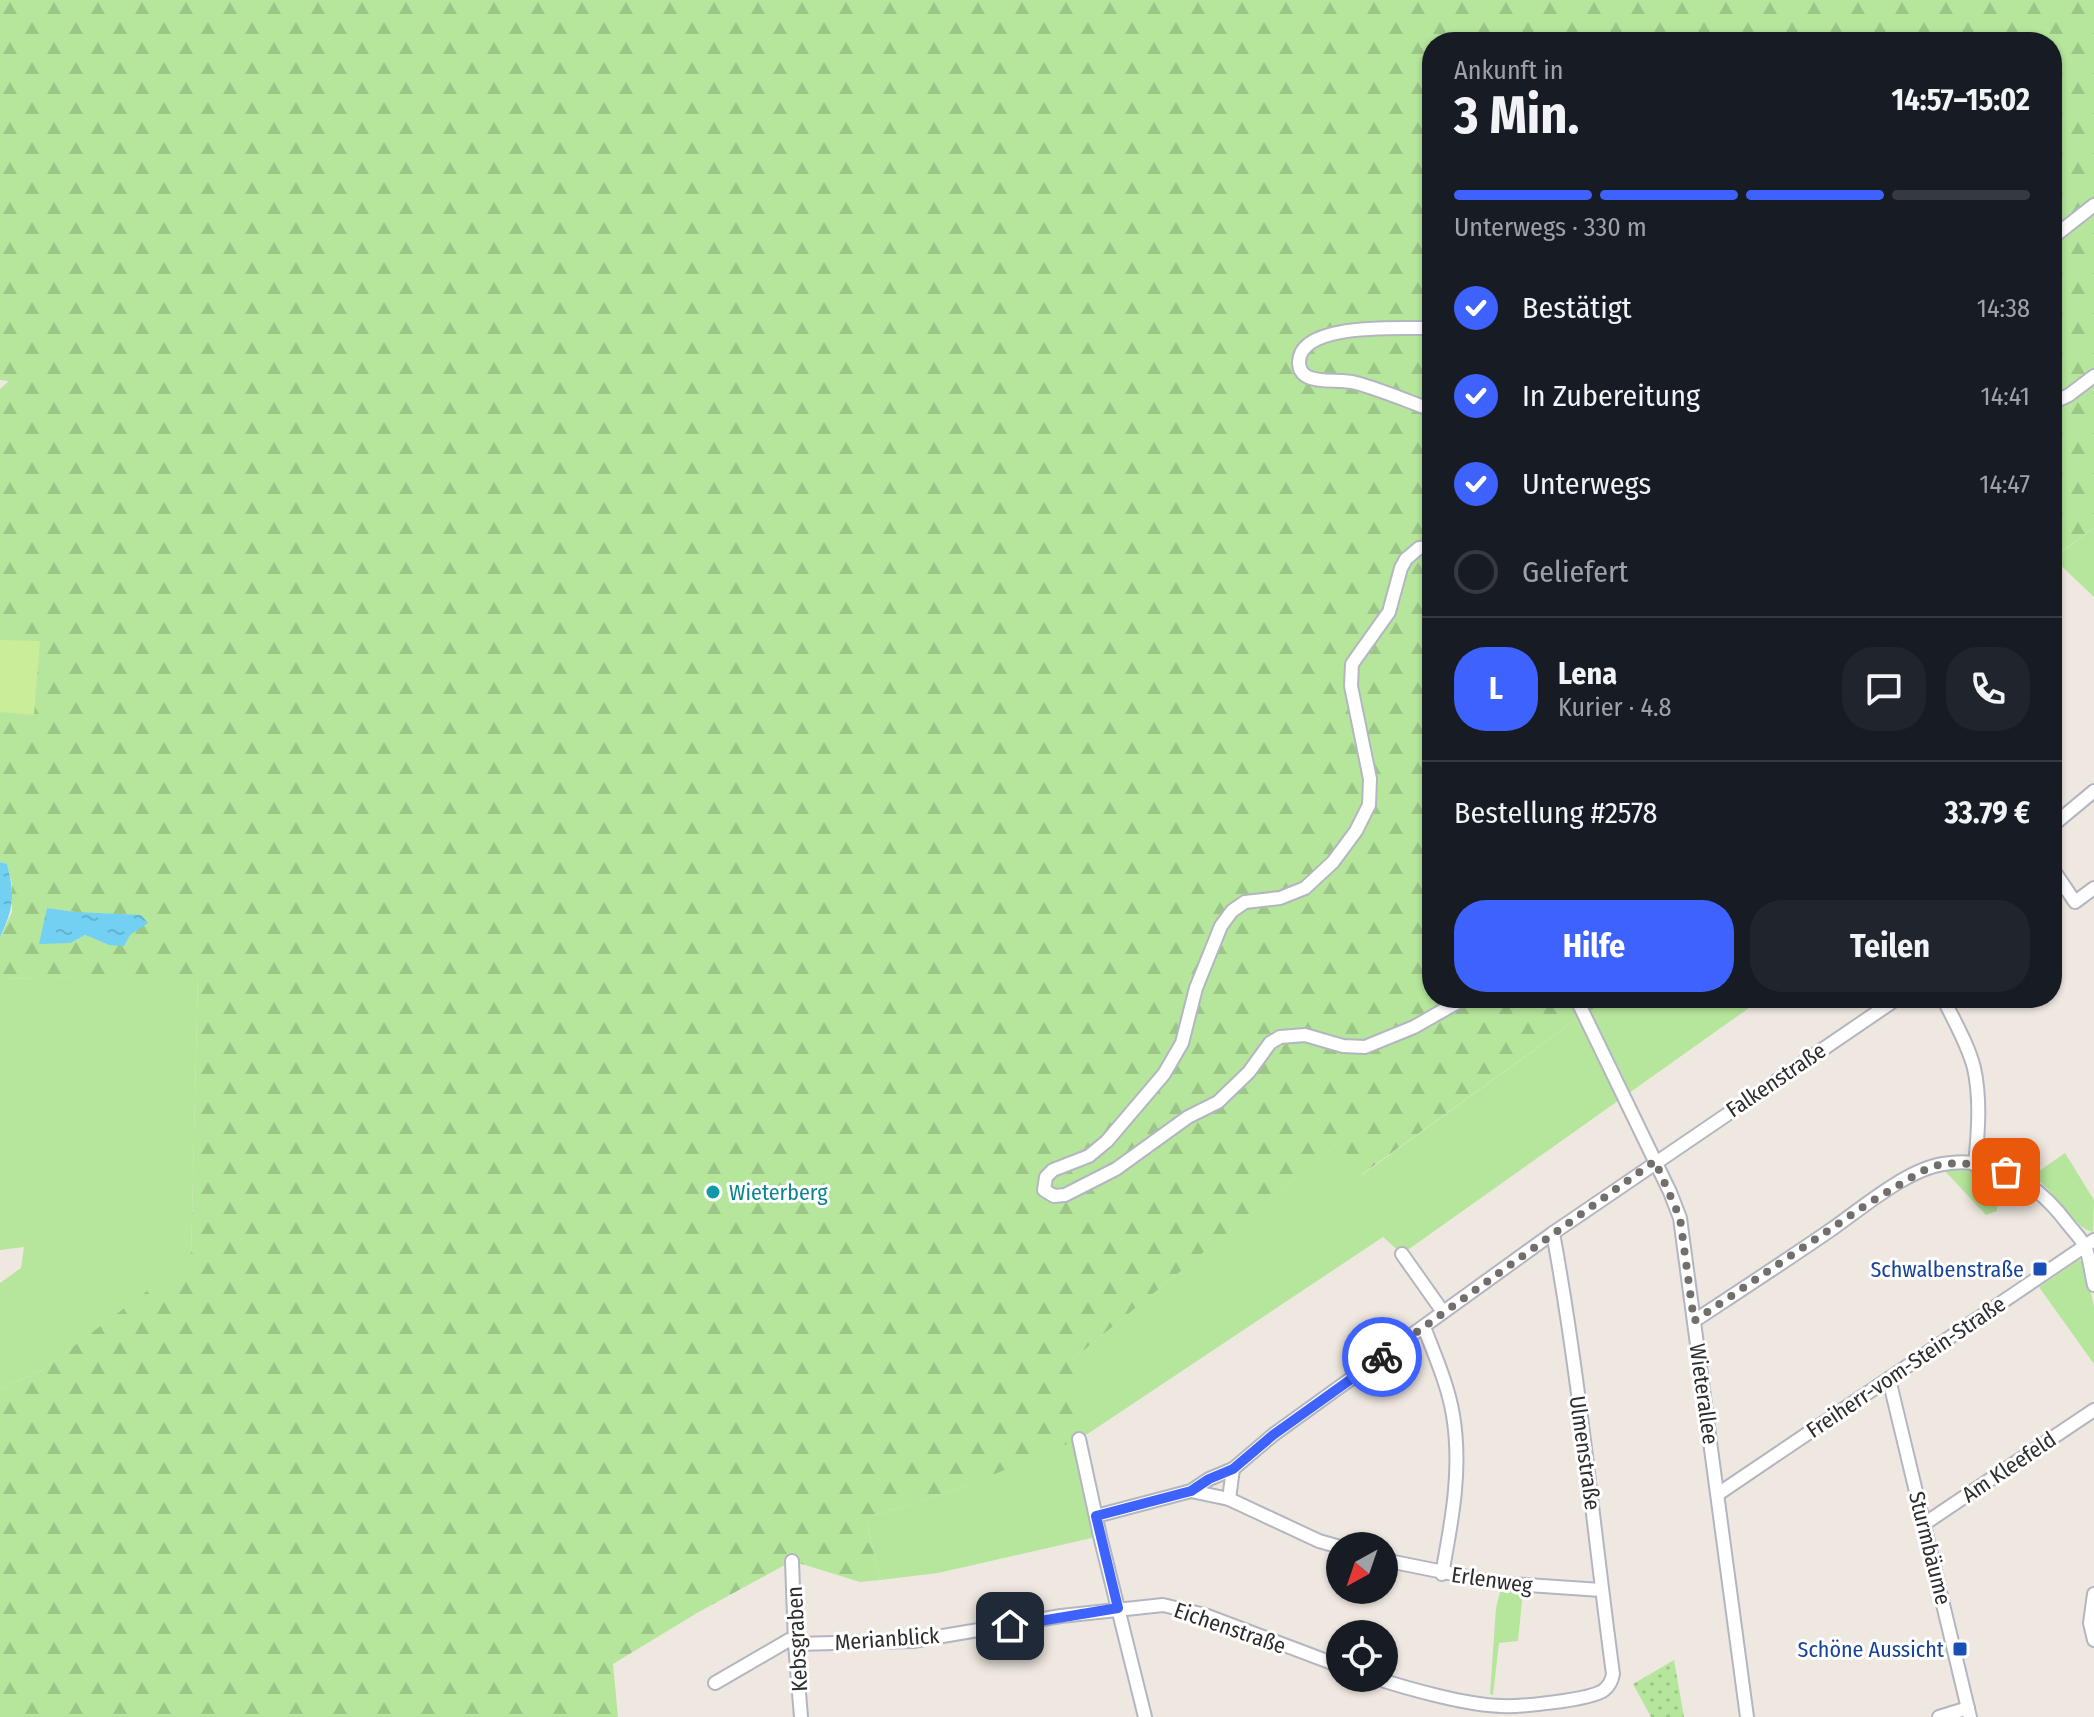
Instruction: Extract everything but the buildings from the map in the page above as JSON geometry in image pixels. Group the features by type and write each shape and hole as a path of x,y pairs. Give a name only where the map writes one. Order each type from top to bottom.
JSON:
{"street":[{"path":"2062,230 2094,205"},
{"path":"1422,329 1325,334 1305,347 1299,364 1303,373 1311,378 1358,384 1422,406"},
{"path":"2062,398 2094,376"},
{"path":"1422,548 1406,559 1389,612 1352,664 1351,686 1370,779 1369,805 1361,824 1333,862 1305,888 1286,896 1245,902 1232,911 1221,926 1198,981 1182,1043 1164,1074 1146,1099 1101,1147 1082,1159 1053,1170 1046,1177 1044,1190 1054,1196 1065,1195 1128,1162 1188,1117 1218,1102 1249,1072 1270,1043 1280,1037 1297,1034 1350,1047 1365,1047 1414,1027 1447,1008"},
{"path":"2062,818 2094,791"},
{"path":"2062,883 2075,902 2094,888"},
{"name":"Wieterallee","path":"1581,1008 1680,1218 1747,1717"},
{"name":"Falkenstraße","path":"1191,1491 1233,1469 1273,1435 1553,1233 1883,1008"},
{"path":"1948,1008 1974,1069 1977,1087 1975,1165"},
{"path":"1694,1321 1911,1177 1941,1164 1975,1165 2006,1172 2035,1187 2090,1243 2094,1285"},
{"name":"Ulmenstraße","path":"1398,1684 1502,1706 1567,1700 1598,1693 1611,1682 1613,1674 1592,1494 1553,1233"},
{"name":"Freiherr-vom-Stein-Straße","path":"1718,1494 2090,1243"},
{"path":"1402,1254 1443,1312"},
{"path":"1424,1327 1445,1384 1456,1441 1455,1501 1442,1574"},
{"name":"Sturmbäume","path":"1889,1379 1969,1712"},
{"name":"Am Kleefeld","path":"1924,1524 2094,1410"},
{"path":"1079,1439 1145,1717"},
{"path":"1229,1499 1233,1469"},
{"path":"1096,1516 1191,1491 1229,1499 1276,1523 1326,1542"},
{"name":"Kebsgraben","path":"792,1561 801,1717"},
{"name":"Erlenweg","path":"1398,1563 1442,1574 1535,1587 1601,1590"},
{"path":"2094,1594 2090,1623 2094,1640"},
{"name":"Eichenstraße","path":"1118,1608 1163,1605 1205,1615 1326,1661"},
{"name":"Merianblick","path":"715,1683 789,1640 795,1644 913,1641 1118,1608"},
{"path":"1939,1717 1969,1712"}],"green space":[{"path":"0,0 2094,0 2094,528 2062,551 2062,32 1422,32 1422,1008 1595,1008 1361,1175 1339,1142 1073,1359 1079,1439 966,1486 866,1518 880,1580 860,1582 792,1561 613,1664 618,1717 0,1717 0,1389 42,1370 191,1258 198,975 0,979 0,937 12,912 12,884 7,864 0,862 0,389 9,381 0,380","holes":["46,908 75,912 109,945 85,935 71,943"]},
{"path":"2094,528 2094,597 2062,567 2062,551"},
{"path":"0,640 40,641 34,715 0,712"},
{"path":"198,974 191,1259 42,1370 0,1389 0,1283 21,1268 24,1247 0,1250 0,979"},
{"path":"1595,1008 1749,1008 1402,1254 1383,1237 1080,1439 1096,1537 938,1573 880,1580 866,1518 966,1486 1073,1359 1340,1141 1362,1175"},
{"path":"2065,1153 2094,1200 2093,1232 2079,1224 2032,1176"},
{"path":"1943,1169 1968,1170 1996,1177 1997,1211 1986,1215"},
{"path":"2079,1260 2084,1262 2094,1307 2094,1364 2039,1287"},
{"path":"1501,1588 1523,1591 1518,1641 1499,1643 1493,1695 1490,1694 1496,1608"},
{"path":"1674,1660 1684,1717 1651,1717 1633,1684"}],"water":[{"path":"0,862 7,864 12,893 8,917 0,937"},
{"path":"47,908 141,915 148,923 130,935 124,946 109,945 85,935 71,943 39,944"}],"way so far":[{"path":"1382,1357 1655,1161 1680,1218 1694,1321 1922,1171 1941,1164 1963,1163 2006,1172"}],"place":[{"name":"Wieterberg","path":"713,1192"},
{"name":"Schwalbenstraße","path":"2040,1269"},
{"name":"Schöne Aussicht","path":"1960,1649"}],"route":[{"path":"1010,1626 1118,1608 1096,1516 1191,1491 1233,1469 1273,1435 1382,1357"}]}
